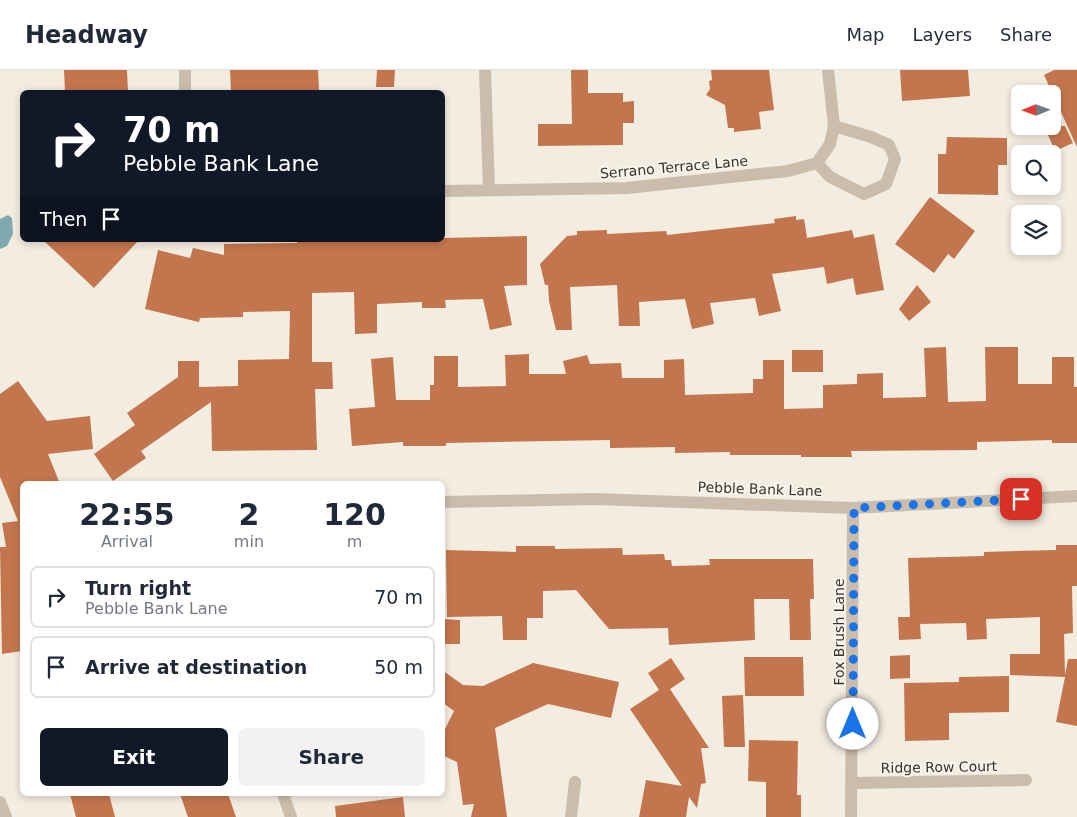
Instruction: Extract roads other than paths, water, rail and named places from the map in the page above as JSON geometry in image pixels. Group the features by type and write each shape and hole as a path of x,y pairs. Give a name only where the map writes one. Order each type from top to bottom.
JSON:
{"street":[{"path":"185,70 185,90"},
{"path":"485,70 489,190"},
{"path":"828,70 834,126 830,144 817,163 830,177 864,194 886,184 895,159 889,145 871,137 834,126"},
{"name":"Serrano Terrace Lane","path":"445,191 628,188 788,171 817,163"},
{"name":"Pebble Bank Lane","path":"445,502 595,499 854,508 1077,496"},
{"name":"Fox Brush Lane","path":"851,817 853,783 854,508"},
{"name":"Ridge Row Court","path":"853,783 1026,780"},
{"path":"571,817 575,782"},
{"path":"284,796 291,817"},
{"path":"0,802 6,817"}],"water":[{"path":"8,215 12,218 13,234 7,246 0,249 0,219"}]}
